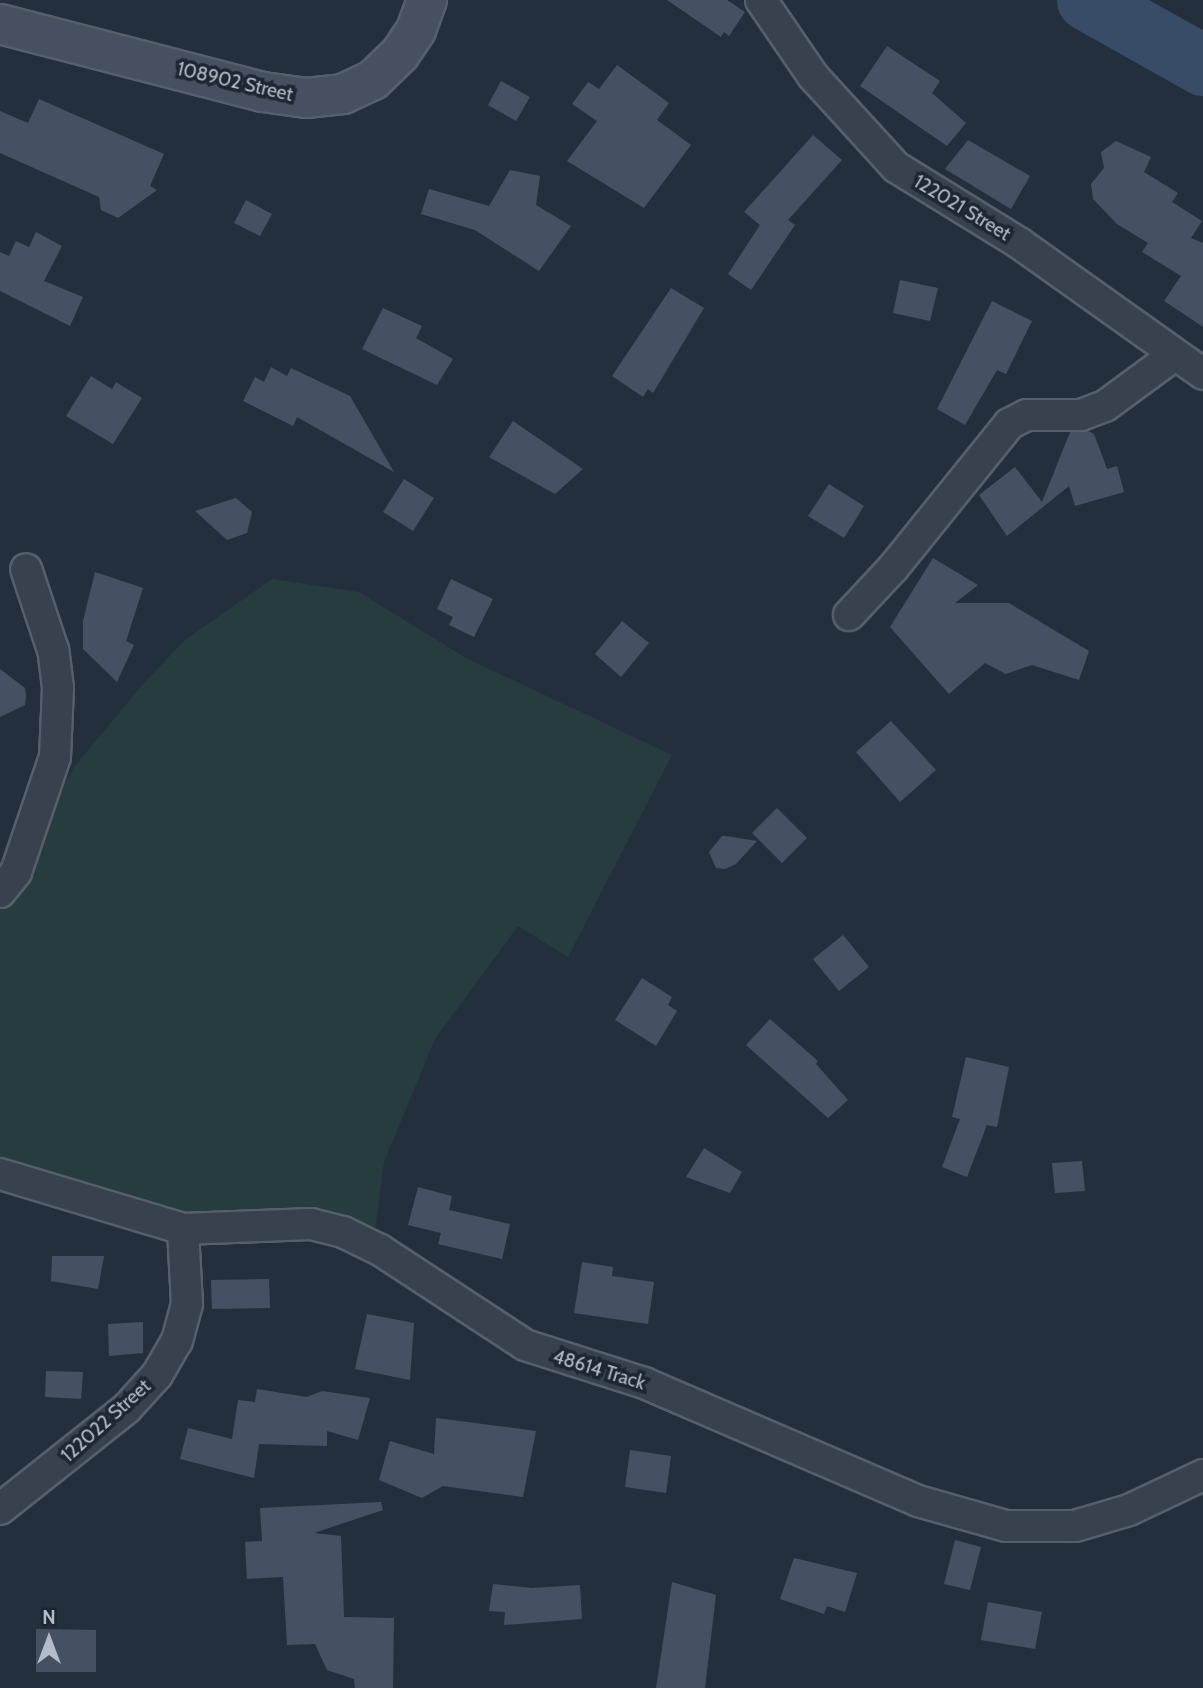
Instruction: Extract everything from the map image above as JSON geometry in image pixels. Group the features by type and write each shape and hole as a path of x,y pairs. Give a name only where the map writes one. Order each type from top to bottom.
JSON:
{"street":[{"name":"108902 Street","path":"0,24 263,92 306,98 343,94 373,80 400,54 416,30 426,0"},
{"name":"122021 Street","path":"761,0 813,76 895,167 1019,243 1173,356 1203,374"},
{"path":"849,615 893,568 1009,424 1027,415 1081,415 1105,406 1173,356"},
{"path":"0,892 16,872 55,757 58,688 53,650 26,569"},
{"name":"48614 Track","path":"0,1174 183,1229 311,1224 343,1232 380,1250 525,1345 644,1382 918,1501 1006,1526 1076,1526 1129,1510 1203,1475"},
{"name":"122022 Street","path":"0,1509 127,1408 158,1375 177,1341 187,1304 183,1229"}],"green space":[{"path":"272,579 359,592 466,658 672,755 568,957 518,926 435,1039 384,1162 375,1231 233,1213 184,1213 0,1164 0,905 74,767 144,683 185,640"}],"building":[{"path":"667,0 727,0 745,12 729,36 724,32 721,37"},
{"path":"887,46 940,81 932,93 966,123 947,146 860,86"},
{"path":"617,65 669,103 657,120 691,145 644,208 567,161 597,121 572,104 588,82 599,89"},
{"path":"501,81 530,97 516,121 488,105"},
{"path":"39,99 164,154 150,186 157,190 118,218 101,210 99,197 0,153 0,111 28,123"},
{"path":"813,135 842,160 788,220 795,225 751,290 728,274 760,225 744,212"},
{"path":"968,140 1030,176 1011,209 945,169"},
{"path":"1116,141 1151,157 1144,172 1178,193 1172,202 1202,221 1191,238 1203,243 1203,327 1164,301 1181,276 1142,252 1148,243 1117,224 1093,199 1091,184 1104,168 1101,152"},
{"path":"510,170 540,176 536,205 571,226 539,271 475,230 421,214 429,189 489,206"},
{"path":"246,200 272,214 260,236 234,223"},
{"path":"36,232 62,246 44,281 83,297 70,326 0,291 0,252 9,256 16,241 29,247"},
{"path":"900,280 938,288 930,321 893,313"},
{"path":"671,288 704,308 653,393 648,389 643,397 612,376"},
{"path":"992,301 1032,321 1006,374 997,370 965,425 937,409"},
{"path":"383,308 422,326 416,338 453,359 437,385 362,349"},
{"path":"271,367 287,376 291,368 350,396 394,472 297,417 293,426 243,401 255,377 264,382"},
{"path":"91,376 112,389 116,382 142,398 113,444 66,416"},
{"path":"513,421 583,469 555,494 489,457"},
{"path":"1088,431 1094,434 1107,469 1117,466 1124,492 1075,506 1069,486 1007,536 979,495 1015,467 1042,502 1070,432"},
{"path":"404,479 434,498 413,531 383,512"},
{"path":"829,484 864,506 844,538 808,516"},
{"path":"236,498 252,512 247,533 227,540 195,511"},
{"path":"933,558 978,585 955,603 1009,603 1089,651 1079,680 1032,665 1006,674 985,663 949,694 890,627"},
{"path":"95,572 143,588 126,641 134,645 117,682 83,649 83,621"},
{"path":"451,579 493,599 474,637 449,625 453,617 437,609"},
{"path":"622,621 649,643 621,677 595,654"},
{"path":"0,669 25,688 26,696 25,705 0,717"},
{"path":"891,721 936,770 900,802 856,752"},
{"path":"777,808 807,838 782,863 752,833"},
{"path":"722,836 757,841 736,864 725,869 716,868 709,852"},
{"path":"843,935 869,967 839,991 813,959"},
{"path":"642,978 672,997 668,1005 677,1011 656,1046 615,1020"},
{"path":"770,1019 818,1061 816,1064 848,1100 828,1118 746,1045"},
{"path":"966,1057 1009,1067 997,1127 987,1125 967,1177 942,1167 960,1119 952,1117"},
{"path":"704,1148 742,1172 730,1193 686,1177"},
{"path":"1082,1161 1085,1191 1055,1193 1052,1163"},
{"path":"418,1187 452,1196 449,1210 510,1224 502,1259 438,1244 441,1233 408,1225"},
{"path":"52,1256 104,1256 98,1289 51,1281"},
{"path":"582,1262 613,1267 612,1276 654,1282 648,1324 574,1313"},
{"path":"269,1279 270,1308 212,1309 211,1280"},
{"path":"367,1314 414,1323 410,1380 355,1369"},
{"path":"143,1322 143,1353 109,1356 108,1324"},
{"path":"46,1371 83,1372 81,1399 45,1397"},
{"path":"257,1389 307,1397 322,1391 370,1398 358,1440 327,1431 327,1446 259,1444 254,1478 180,1459 188,1428 232,1439 238,1400 255,1402"},
{"path":"436,1418 536,1431 523,1497 443,1486 422,1498 379,1480 390,1441 434,1454"},
{"path":"630,1450 671,1456 666,1493 625,1487"},
{"path":"381,1502 383,1510 314,1533 341,1536 344,1617 394,1618 393,1688 355,1688 354,1679 327,1670 315,1644 287,1645 283,1577 247,1579 245,1542 262,1541 260,1508"},
{"path":"955,1540 981,1547 970,1590 944,1584"},
{"path":"794,1558 857,1573 845,1612 827,1606 824,1614 780,1599"},
{"path":"672,1582 716,1595 705,1688 656,1688"},
{"path":"493,1584 532,1588 580,1585 582,1619 504,1625 505,1612 489,1611"},
{"path":"988,1602 1042,1612 1035,1649 981,1640"},
{"path":"36,1629 96,1630 96,1672 36,1672"}],"waterway":[{"path":"1087,0 1203,65"}]}
